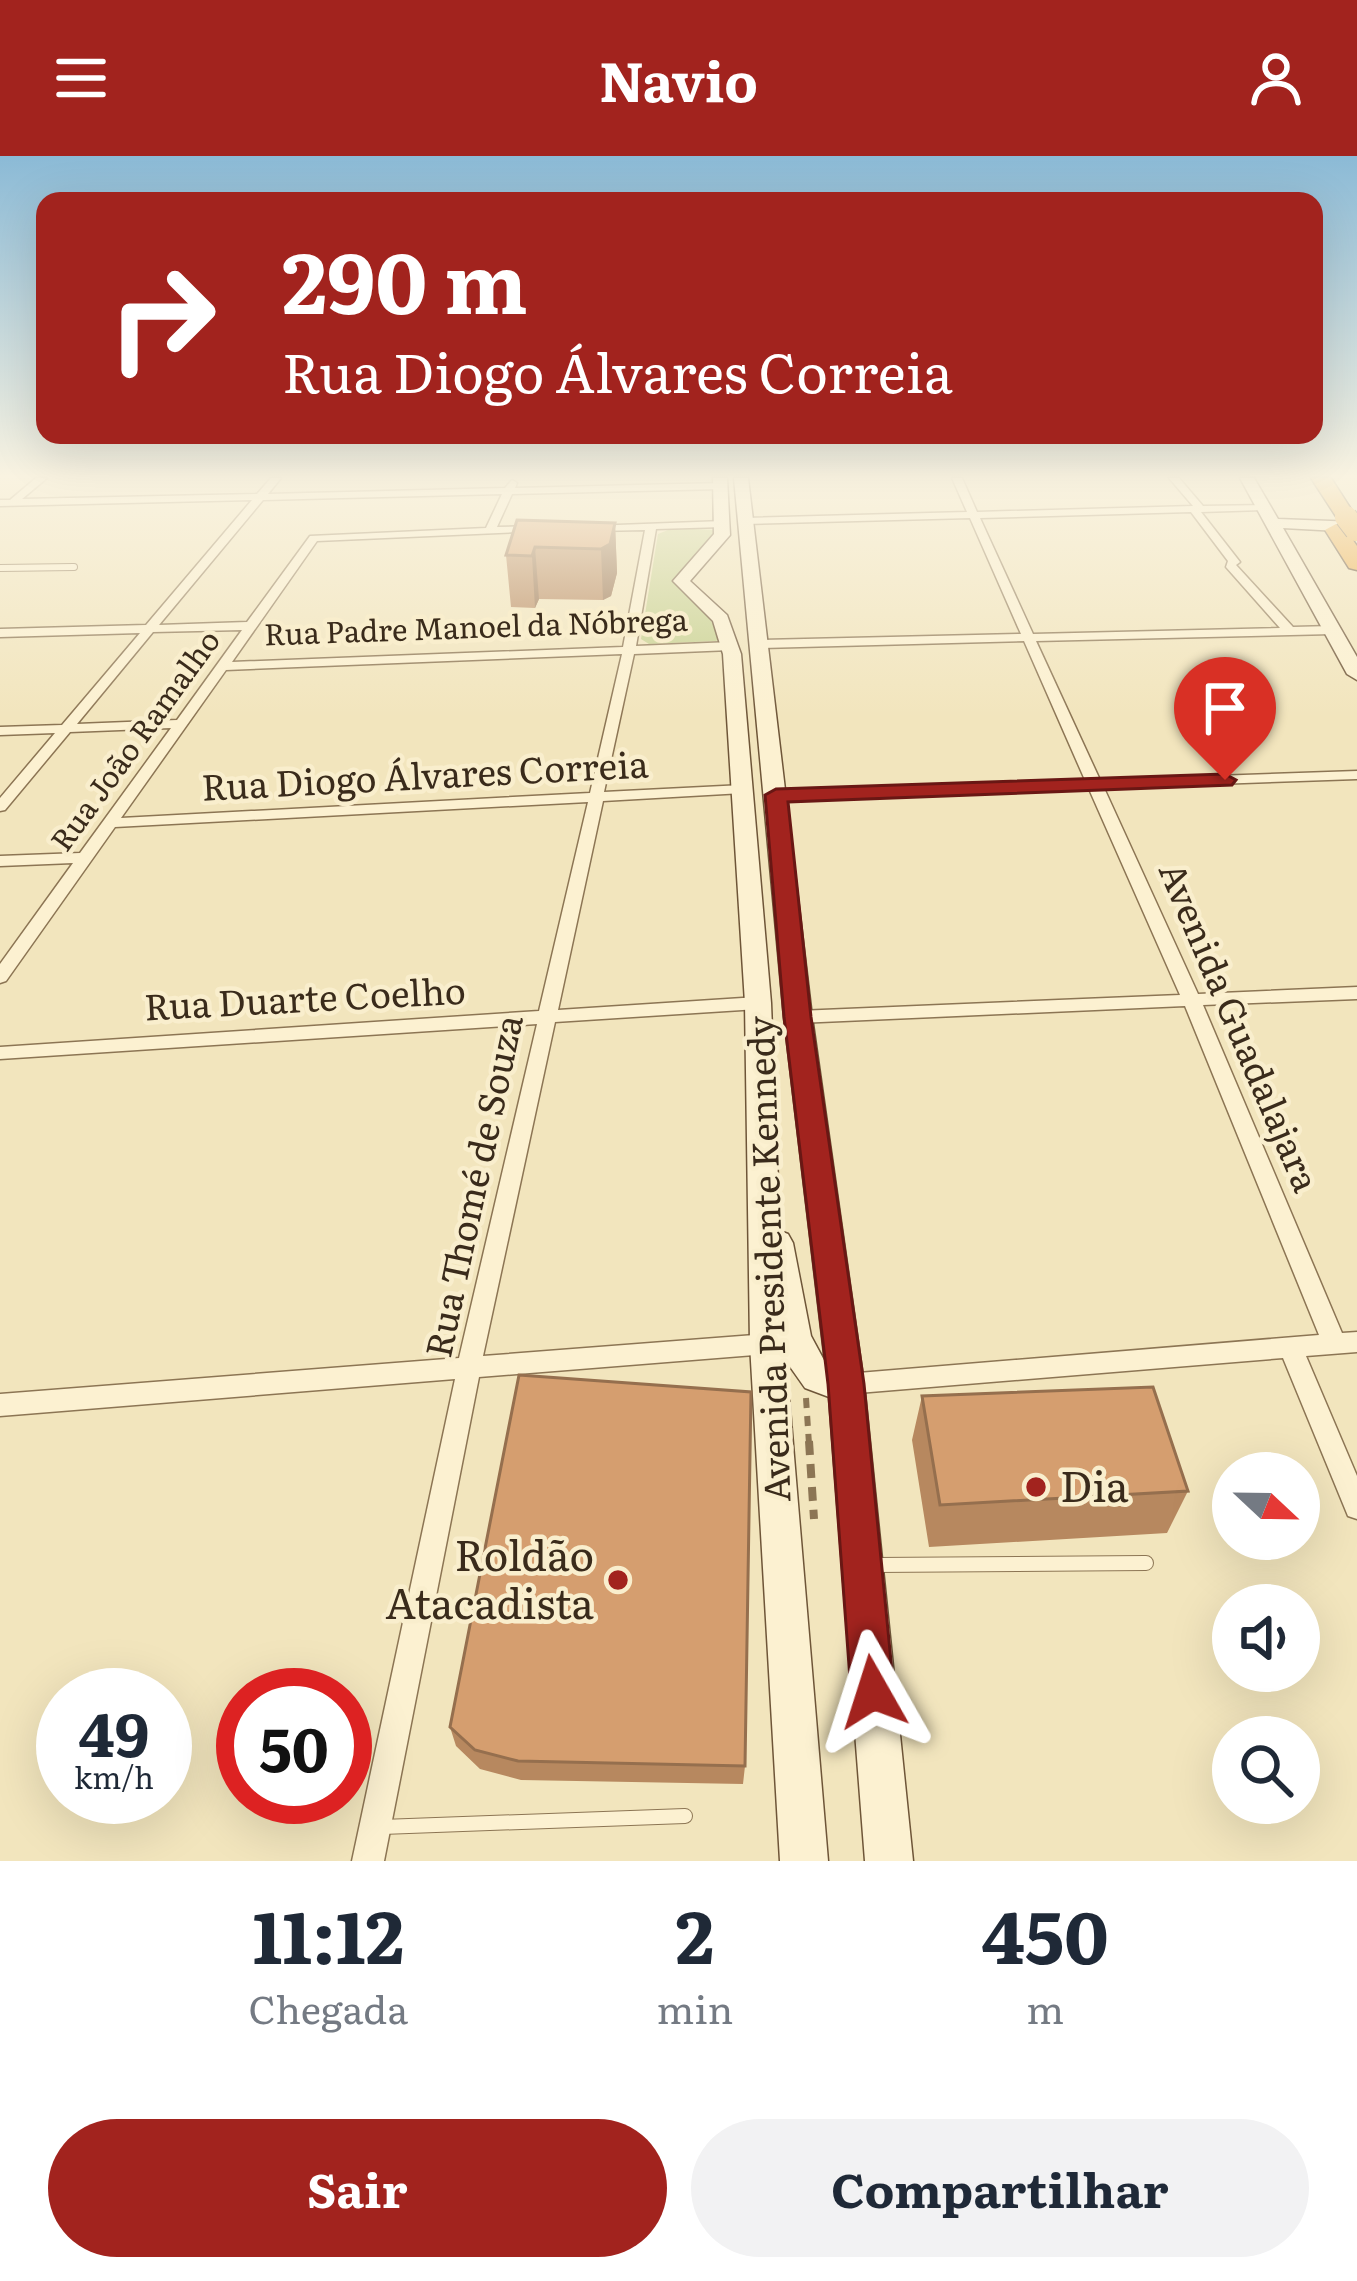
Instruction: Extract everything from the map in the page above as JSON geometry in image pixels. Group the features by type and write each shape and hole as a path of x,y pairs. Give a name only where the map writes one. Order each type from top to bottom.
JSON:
{"main road":[{"path":"704,558 681,581 692,592 735,581"},
{"name":"Avenida Presidente Kennedy","path":"735,558 745,645 776,795 797,1017 846,1384 890,1861"},
{"path":"1291,558 1357,674"},
{"path":"691,570 735,581"},
{"name":"Avenida Presidente Kennedy","path":"692,592 745,645 742,789 758,1003 767,1344 804,1861"},
{"path":"765,1224 776,1241 803,1360 818,1377 846,1384"}],"street":[{"path":"0,807 209,558"},
{"name":"Rua João Ramalho","path":"0,977 302,558"},
{"name":"Rua Thomé de Souza","path":"368,1861 469,1368 645,558"},
{"name":"Avenida Guadalajara","path":"993,558 1346,1343"},
{"path":"1231,558 1230,565 1290,631"},
{"path":"0,633 251,626"},
{"name":"Rua Padre Manoel da Nóbrega","path":"224,665 1332,630"},
{"path":"0,730 182,724"},
{"path":"776,795 1357,775"},
{"name":"Rua Diogo Álvares Correia","path":"112,823 742,789"},
{"path":"0,861 85,858"},
{"path":"797,1017 1357,994"},
{"name":"Rua Duarte Coelho","path":"0,1053 758,1003"},
{"path":"846,1384 1346,1343"},
{"path":"0,1406 767,1344"},
{"path":"1292,1348 1357,1507"}],"lane":[{"path":"0,568 74,567"},
{"path":"860,1566 1146,1563"},
{"path":"376,1827 685,1816"}],"green space":[{"path":"654,558 698,558 673,581 700,604 721,637 649,644 641,639"}],"building":[{"name":"Roldão Atacadista","path":"519,1375 751,1392 745,1766 518,1761 475,1750 450,1727"},
{"path":"1153,1387 1188,1491 940,1505 922,1396"}],"place":[{"name":"Dia","path":"1036,1487"},
{"name":"Roldão Atacadista","path":"618,1580"}],"route":[{"path":"873,1692 846,1384 797,1017 776,795 1225,780"}]}
